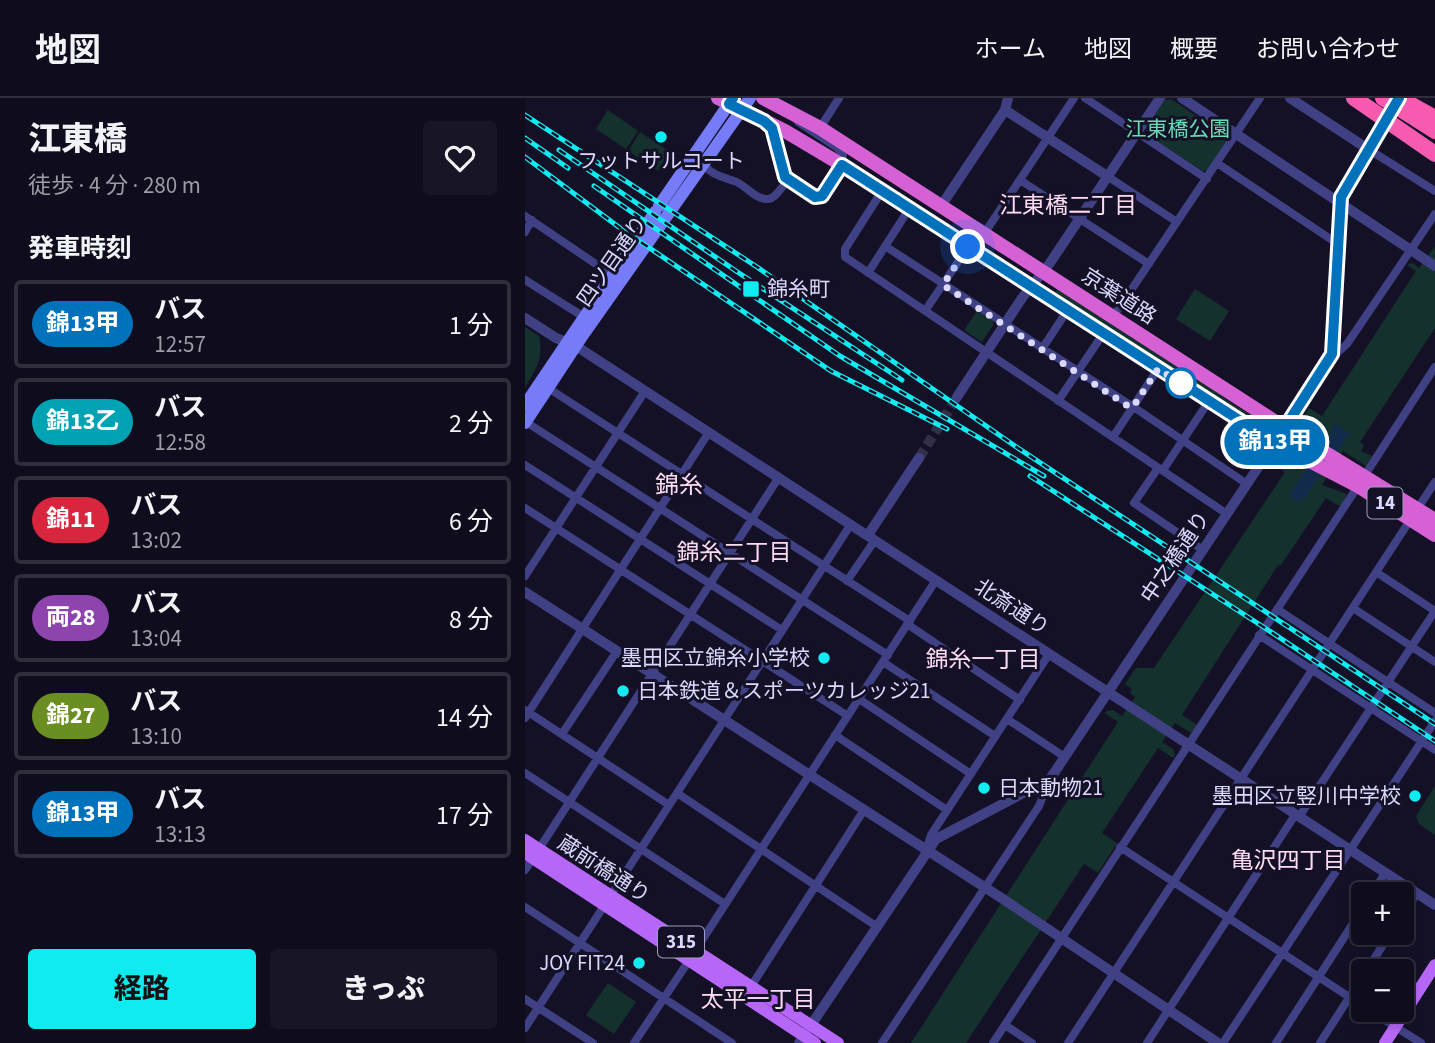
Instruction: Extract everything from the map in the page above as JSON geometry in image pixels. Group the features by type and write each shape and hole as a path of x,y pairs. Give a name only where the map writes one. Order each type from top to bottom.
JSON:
{"highway":[{"name":"14","path":"763,98 780,106"},
{"path":"1354,98 1435,154"},
{"path":"1371,98 1435,144"},
{"path":"1383,98 1435,131"},
{"path":"1399,98 1435,118"},
{"name":"京葉道路","path":"732,104 842,165 1275,443 1304,457 1337,467"},
{"name":"京葉道路","path":"780,106 820,128 1312,444 1337,467 1414,514 1435,535"},
{"name":"京葉道路","path":"1414,514 1435,520"}],"main road":[{"name":"四ツ目通り","path":"525,422 548,388 584,317 704,166 733,124 732,104"},
{"name":"四ツ目通り","path":"525,405 571,344 616,278 657,209 732,104"},
{"name":"蔵前橋通り","path":"525,840 532,853 692,957 815,1043"},
{"name":"蔵前橋通り","path":"692,957 750,988 804,1035 838,1043"},
{"path":"1385,1043 1435,965"}],"street":[{"path":"820,128 839,98"},
{"path":"941,206 1005,110 1008,98"},
{"path":"984,234 1074,98"},
{"path":"1085,98 1207,179"},
{"path":"957,397 1160,98"},
{"path":"1182,98 1435,266"},
{"path":"1113,317 1260,98"},
{"path":"1290,98 1435,191"},
{"path":"1399,98 1345,188 1340,202 1332,354 1347,344 1435,214"},
{"path":"698,149 704,166 724,180 735,181 758,196 767,199 776,195 788,181 815,197 820,197 842,165 844,159 841,151 805,128 780,106"},
{"path":"1005,110 1177,222"},
{"path":"1217,163 1338,244"},
{"path":"1020,180 1149,264"},
{"path":"882,191 845,249 845,257 1227,514"},
{"path":"868,273 908,209"},
{"path":"525,232 529,218 616,278"},
{"path":"885,246 1247,484"},
{"path":"925,311 968,247"},
{"path":"525,280 584,317"},
{"path":"1042,349 1067,311"},
{"name":"北斎通り","path":"525,318 556,338 571,344 779,477 1435,905"},
{"path":"1058,401 1103,334"},
{"name":"中之橋通り","path":"1050,779 1332,354"},
{"path":"993,1043 1185,743 1277,609 1435,367"},
{"path":"1113,437 1158,369"},
{"path":"548,388 824,565 1020,699"},
{"path":"525,576 645,391"},
{"path":"1203,550 1135,503 1183,441 1209,401"},
{"path":"525,422 802,600 995,736"},
{"path":"669,805 526,713 709,432"},
{"path":"848,581 919,458"},
{"path":"525,465 782,630"},
{"path":"525,870 532,853 569,802 779,477"},
{"path":"1068,1043 1435,482"},
{"path":"525,508 848,716"},
{"path":"525,1028 851,524"},
{"path":"1147,1043 1435,611 1376,572"},
{"path":"634,1043 936,580"},
{"path":"525,592 1003,899 1218,1043"},
{"path":"1353,608 1435,662"},
{"path":"1277,609 1435,713"},
{"path":"1259,635 1435,750"},
{"path":"562,734 617,651"},
{"path":"926,850 931,835 1049,654"},
{"path":"859,699 971,774"},
{"path":"1007,719 1065,757"},
{"path":"1223,1043 1435,721"},
{"path":"835,736 947,810"},
{"path":"525,773 725,904"},
{"path":"804,1035 926,850 936,839 1050,779"},
{"path":"883,1043 1039,806 1050,779"},
{"path":"677,793 876,926"},
{"path":"750,988 864,810"},
{"path":"1120,847 1349,997"},
{"path":"1379,882 1385,873"},
{"path":"1414,898 1417,893"},
{"path":"525,907 732,1043"},
{"path":"1276,1043 1351,926"},
{"path":"1320,1043 1351,994"},
{"path":"525,999 593,1043"},
{"path":"1388,1022 1421,1043"},
{"path":"1005,1025 1032,1043"}],"green space":[{"name":"江東橋公園","path":"1171,99 1225,135 1227,142 1208,170 1203,171 1147,135 1146,128 1165,100"},
{"path":"608,110 638,131 626,149 596,129"},
{"path":"640,132 670,152 658,171 628,151"},
{"path":"1435,246 1435,328 1360,442 1364,445 1361,451 1372,456 1366,466 1343,451 1322,485 1347,494 1341,507 1326,498 1281,565 1278,565 1182,715 1197,725 1191,733 1175,723 1162,742 1173,749 1175,755 1173,758 1158,748 1102,833 1117,843 1098,873 1084,864 966,1043 911,1043 1118,722 1105,713 1113,710 1122,716 1135,697 1130,693 1132,689 1125,684 1136,668 1154,668 1285,472 1276,466 1270,467 1275,459 1280,458 1298,470 1320,436 1301,420 1309,408 1322,416 1416,271 1407,265 1412,263 1419,268"},
{"path":"1057,288 1214,389 1222,397 1261,421 1260,423 1103,327 1055,292"},
{"path":"1195,289 1229,311 1210,341 1176,319"},
{"path":"977,311 993,321 982,342 964,330"},
{"path":"525,327 539,336 540,357 525,387"},
{"path":"1435,786 1435,835 1419,824 1416,816"},
{"path":"608,983 636,1002 614,1034 586,1015"}],"water":[{"path":"1334,423 1350,433 1304,499 1297,501 1289,495 1331,432"}],"tunnel":[{"path":"919,458 957,397"}],"railway":[{"path":"525,115 757,267 1015,446 1435,724"},
{"path":"525,138 568,168"},
{"path":"559,150 902,380"},
{"path":"525,157 620,228 831,371 947,429"},
{"path":"594,186 840,356 1044,476"},
{"path":"1030,476 1435,741"}],"bus line":[{"name":"錦13甲","path":"733,98 729,104 770,125 785,177 815,197 822,196 842,165 1275,443 1332,354 1341,197 1399,98"}],"place":[{"name":"フットサルコート","path":"661,137"},
{"name":"錦糸町","path":"751,289"},
{"name":"墨田区立錦糸小学校","path":"824,658"},
{"name":"日本鉄道＆スポーツカレッジ21","path":"623,691"},
{"name":"日本動物21","path":"984,788"},
{"name":"墨田区立竪川中学校","path":"1415,796"},
{"name":"JOY FIT24","path":"639,963"}],"district":[{"name":"江東橋二丁目","path":"1068,205"},
{"name":"錦糸","path":"679,485"},
{"name":"錦糸二丁目","path":"734,552"},
{"name":"錦糸一丁目","path":"983,659"},
{"name":"亀沢四丁目","path":"1288,860"},
{"name":"太平一丁目","path":"758,999"}],"route":[{"path":"968,247 943,285 1128,406 1133,407 1158,369 1181,383"}]}
